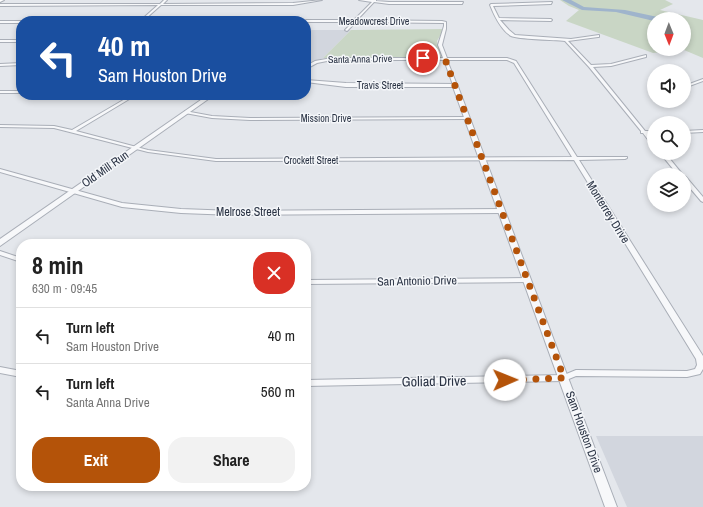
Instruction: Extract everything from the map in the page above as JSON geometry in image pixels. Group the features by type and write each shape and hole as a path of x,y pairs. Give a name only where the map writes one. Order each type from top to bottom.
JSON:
{"street":[{"path":"147,16 166,0"},
{"path":"0,5 293,4 321,0"},
{"path":"360,0 462,4"},
{"path":"347,30 374,1"},
{"path":"551,3 491,4 510,35 566,40 598,36"},
{"path":"499,19 551,20"},
{"name":"Meadowcrest Drive","path":"311,21 442,22"},
{"path":"0,22 16,22"},
{"name":"Sam Houston Drive","path":"442,22 445,25 445,31 440,39 440,45 611,507"},
{"path":"566,40 590,66 647,136"},
{"path":"0,41 16,41"},
{"path":"590,66 611,65 645,56"},
{"name":"Santa Anna Drive","path":"311,65 326,59 512,60"},
{"name":"Monterrey Drive","path":"512,60 515,62 700,358 701,366"},
{"path":"0,65 16,64"},
{"path":"691,85 703,80"},
{"name":"Travis Street","path":"311,82 346,86 455,85"},
{"path":"0,92 16,92"},
{"path":"74,131 126,100"},
{"name":"Old Mill Run","path":"0,243 203,100"},
{"name":"Mission Drive","path":"186,112 212,117 250,119 467,118"},
{"name":"Crockett Street","path":"0,126 54,127 135,148 216,160 625,158"},
{"path":"691,132 703,132"},
{"path":"668,160 675,168"},
{"name":"Melrose Street","path":"0,170 122,205 181,211 242,213 501,211"},
{"path":"691,186 703,200"},
{"path":"0,253 16,258"},
{"name":"San Antonio Drive","path":"311,282 527,280"},
{"name":"Goliad Drive","path":"311,382 564,378 576,373 687,374 697,372 701,366"},
{"path":"0,370 16,373"}],"shaded area":[{"path":"311,30 351,30 323,58 311,63"},
{"path":"596,436 703,436 703,507 627,507"}],"green space":[{"path":"560,0 665,0 673,4 660,10 669,12 647,12 647,51 566,21 579,10"},
{"path":"691,17 703,20 703,58 691,53"},
{"path":"444,29 437,41 441,57 323,58 351,30"}],"water":[{"path":"562,0 571,0 584,7 625,10 647,15 647,19 616,12 582,10"}],"route":[{"path":"423,58 445,59 564,378 505,380"}]}
